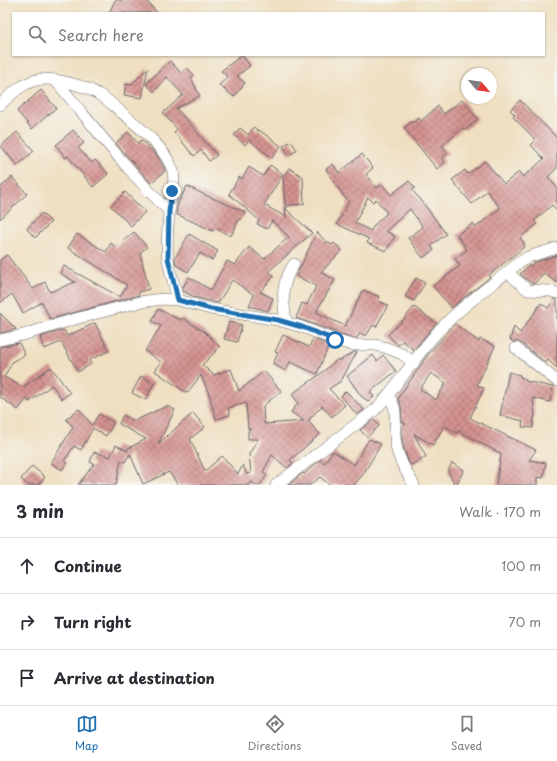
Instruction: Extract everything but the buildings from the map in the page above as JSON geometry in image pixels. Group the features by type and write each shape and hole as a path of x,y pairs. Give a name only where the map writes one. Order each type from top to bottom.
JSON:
{"street":[{"path":"0,105 10,95 27,83 42,79 55,80 98,94 147,134 166,158 172,170 173,181 169,211 168,258 178,300"},
{"path":"55,80 141,182 169,211"},
{"path":"276,485 375,410 388,396 434,336 449,320 507,272 528,257 557,248"},
{"path":"286,322 284,288 285,279 294,264"},
{"path":"507,272 528,290 557,293"},
{"path":"0,340 140,302 163,299 178,300 211,309 286,322 352,345 375,345 388,348 402,354 414,363"},
{"path":"516,348 557,380"},
{"path":"388,396 396,408 396,445 403,465 414,485"}],"route":[{"path":"172,191 169,211 168,258 178,300 228,313 278,320 302,327 335,340"}]}
